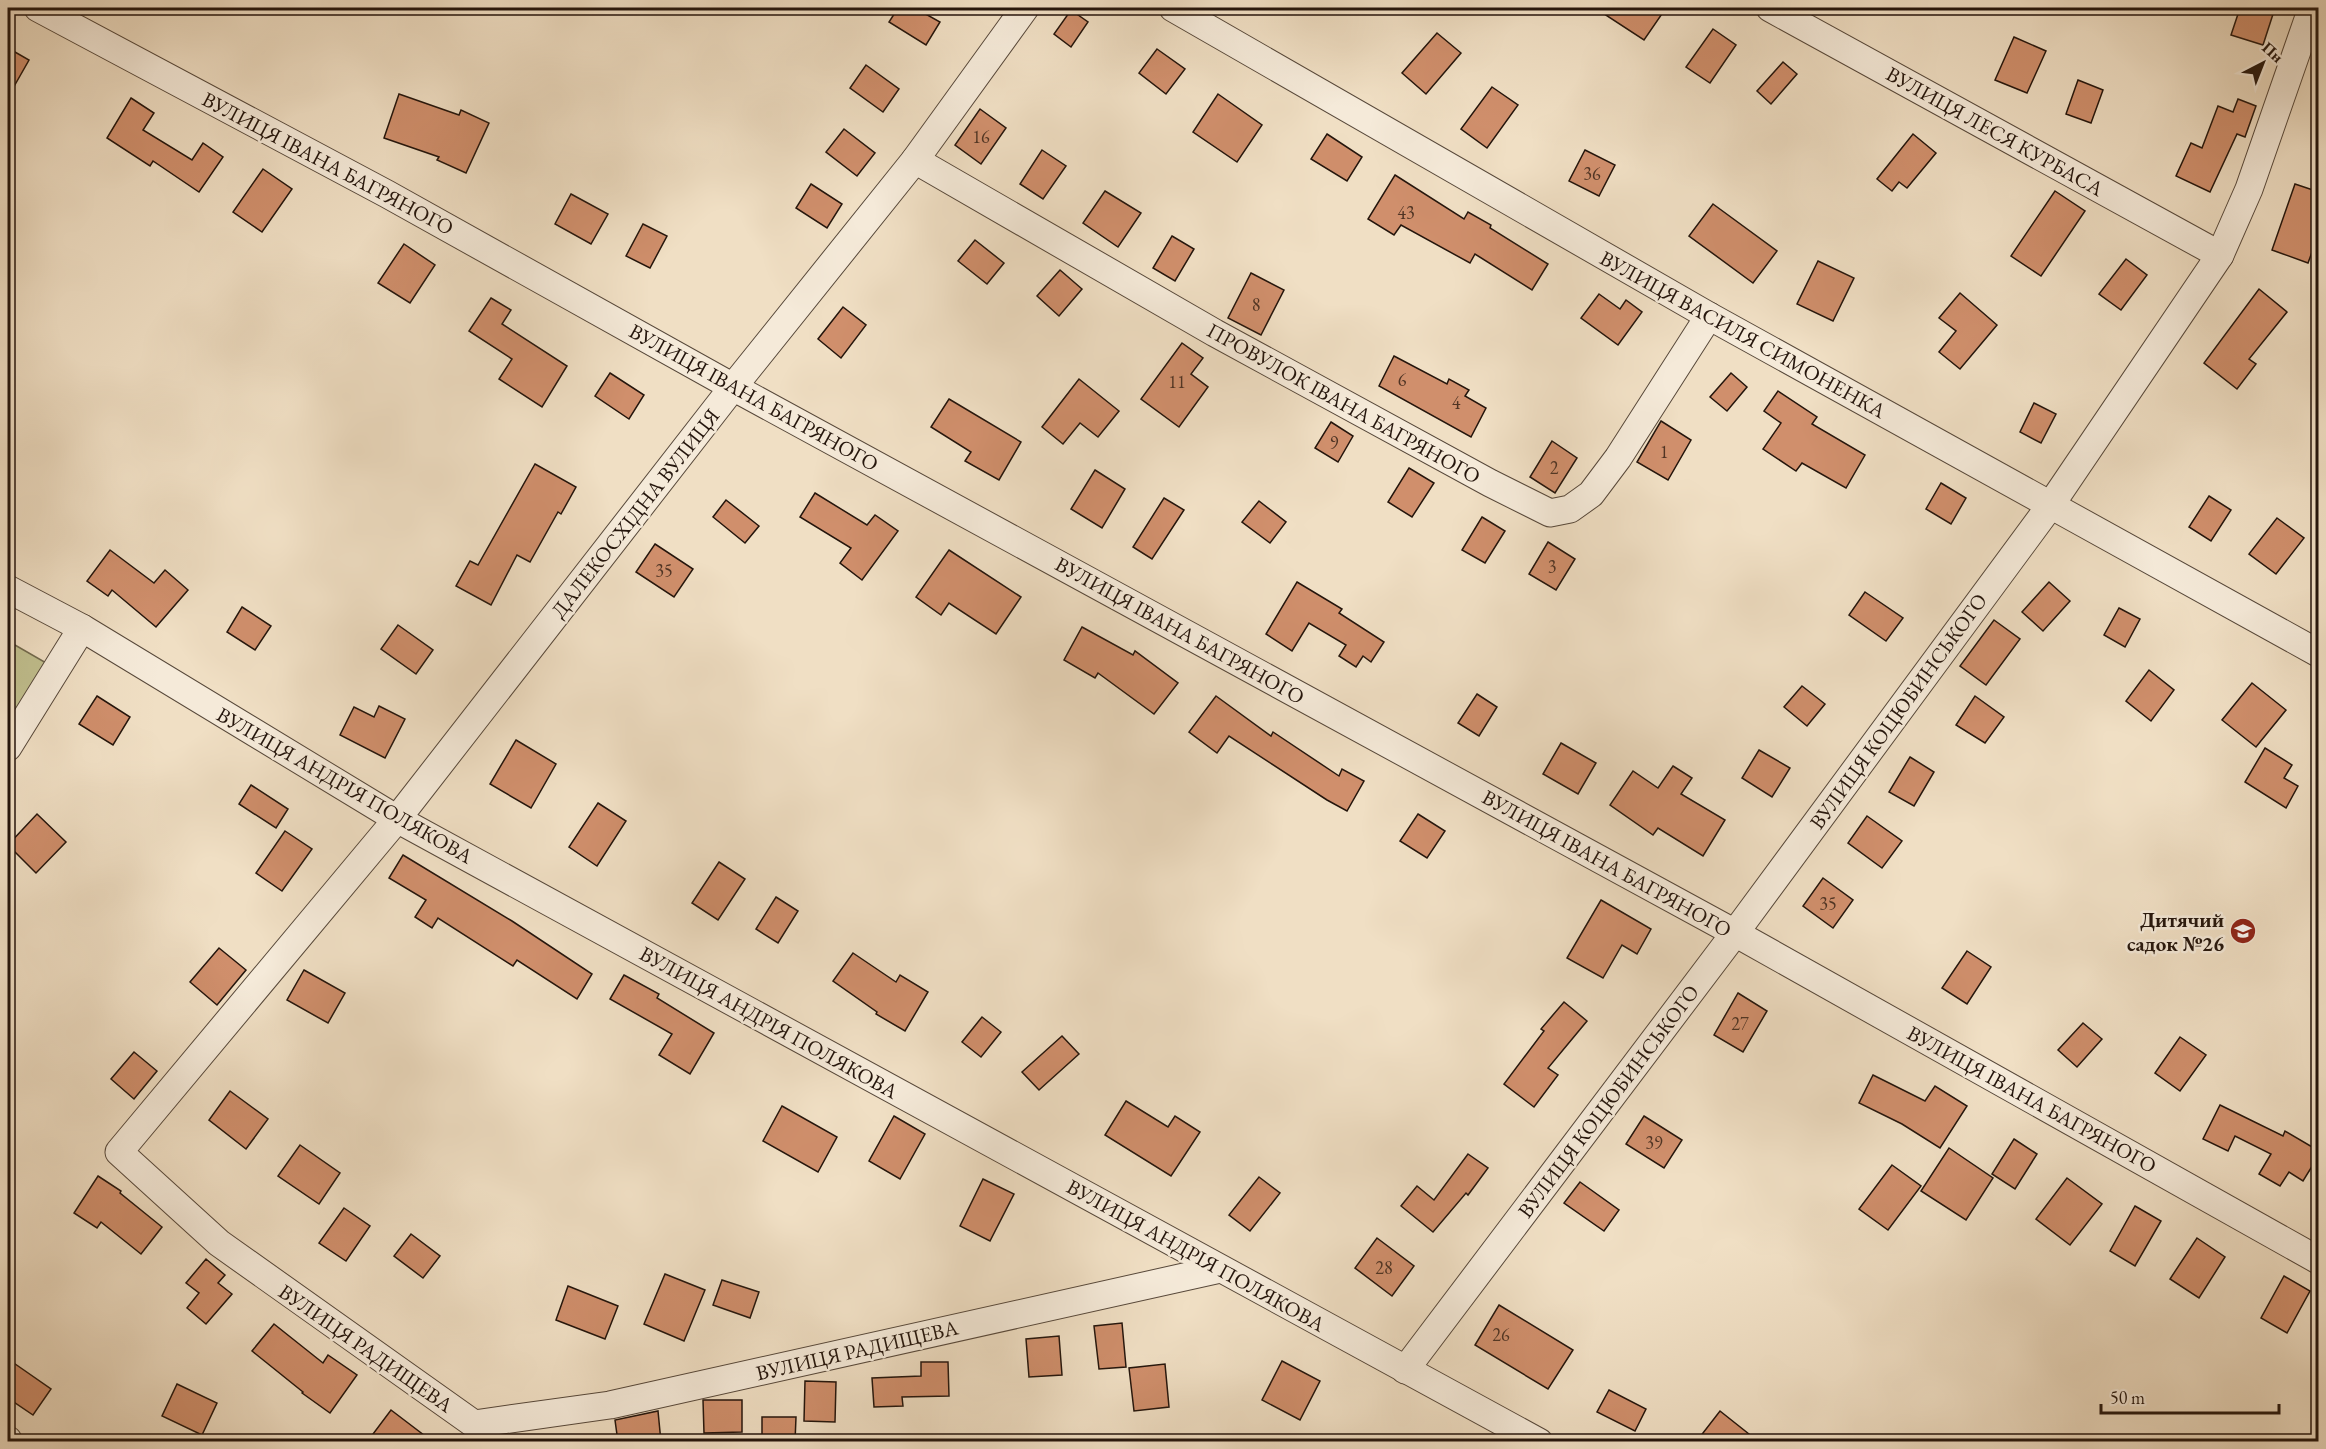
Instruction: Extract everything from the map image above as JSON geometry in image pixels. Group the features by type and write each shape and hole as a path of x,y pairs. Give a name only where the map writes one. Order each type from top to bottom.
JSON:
{"street":[{"name":"ВУЛИЦЯ ІВАНА БАГРЯНОГО","path":"38,8 398,200 733,387 1735,933 2319,1260"},
{"name":"ДАЛЕКОСХІДНА ВУЛИЦЯ","path":"397,819 733,387 915,160 1025,8"},
{"name":"ВУЛИЦЯ ВАСИЛЯ СИМОНЕНКА","path":"1173,8 1708,316 2319,652"},
{"name":"ВУЛИЦЯ ЛЕСЯ КУРБАСА","path":"1770,8 2220,255"},
{"name":"ВУЛИЦЯ КОЦЮБИНСЬКОГО","path":"1405,1370 1735,933 2050,506 2220,255 2249,189 2312,8"},
{"name":"ПРОВУЛОК ІВАНА БАГРЯНОГО","path":"915,160 1215,333 1490,483 1550,513 1570,509 1591,494 1618,458 1708,316"},
{"name":"ВУЛИЦЯ АНДРІЯ ПОЛЯКОВА","path":"8,589 82,628 397,819 1539,1442"},
{"path":"8,747 82,628"},
{"name":"ВУЛИЦЯ РАДИЩЕВА","path":"397,819 119,1152 219,1243 474,1424 610,1406 1220,1269"}],"shaded area":[{"path":"8,641 48,664 8,722"}],"building":[{"path":"898,8 915,8 940,22 926,45 889,22"},
{"path":"1595,8 1666,8 1644,40"},
{"path":"2240,8 2275,8 2263,45 2231,35"},
{"path":"1071,10 1088,22 1071,47 1054,34"},
{"path":"1713,29 1736,45 1710,83 1686,67"},
{"path":"1437,33 1461,53 1426,94 1402,73"},
{"path":"2014,37 2046,51 2027,93 1995,80"},
{"path":"8,48 29,60 8,97"},
{"path":"1157,49 1185,69 1166,94 1139,73"},
{"path":"1783,62 1797,74 1771,104 1757,91"},
{"path":"866,65 899,89 883,112 850,88"},
{"path":"2078,80 2103,90 2091,123 2066,114"},
{"path":"1492,87 1518,105 1487,148 1461,129"},
{"path":"399,94 459,115 461,110 489,123 466,173 437,160 439,157 384,138"},
{"path":"1218,94 1262,125 1237,162 1193,132"},
{"path":"131,98 154,113 143,130 192,160 203,143 223,157 199,192 153,161 150,166 107,138"},
{"path":"2238,99 2256,106 2245,137 2237,134 2210,192 2176,176 2191,143 2202,148 2218,106 2233,112"},
{"path":"980,109 1006,128 981,164 955,145"},
{"path":"844,129 875,153 857,176 826,152"},
{"path":"1327,134 1362,157 1347,181 1311,159"},
{"path":"1913,134 1936,153 1907,188 1899,182 1892,191 1877,179"},
{"path":"1042,150 1066,166 1043,199 1020,184"},
{"path":"1585,150 1615,165 1599,196 1569,181"},
{"path":"263,169 292,189 262,232 233,212"},
{"path":"1395,175 1464,219 1468,212 1491,225 1490,228 1548,264 1532,290 1475,254 1470,263 1401,225 1394,235 1368,219"},
{"path":"811,184 842,204 827,228 796,208"},
{"path":"2295,184 2319,192 2319,233 2308,263 2272,250"},
{"path":"1105,191 1141,213 1118,247 1083,223"},
{"path":"2055,191 2085,211 2041,276 2011,256"},
{"path":"571,194 608,214 591,244 555,224"},
{"path":"1713,204 1777,251 1753,283 1689,236"},
{"path":"643,224 667,236 650,268 626,256"},
{"path":"1172,236 1194,249 1175,281 1153,268"},
{"path":"975,240 1004,263 987,284 958,261"},
{"path":"404,244 435,265 410,303 378,283"},
{"path":"2126,259 2147,275 2121,310 2099,294"},
{"path":"1818,261 1854,278 1833,321 1797,304"},
{"path":"1060,270 1082,289 1059,316 1037,296"},
{"path":"1251,273 1284,290 1261,335 1228,318"},
{"path":"2259,289 2287,312 2249,359 2256,364 2237,389 2204,363"},
{"path":"1960,293 1997,325 1960,369 1939,352 1956,331 1939,318"},
{"path":"1599,294 1620,309 1626,300 1642,312 1618,345 1581,318"},
{"path":"491,298 511,310 502,324 567,366 542,407 499,379 512,359 469,331"},
{"path":"843,307 866,325 841,358 818,339"},
{"path":"1182,343 1203,358 1191,374 1208,387 1179,427 1141,399"},
{"path":"1394,356 1447,384 1449,379 1469,390 1465,396 1486,408 1471,437 1379,386"},
{"path":"610,373 644,395 629,419 595,396"},
{"path":"1731,373 1747,387 1727,411 1710,397"},
{"path":"1079,379 1119,411 1098,437 1080,423 1063,444 1042,427"},
{"path":"1778,391 1817,417 1812,424 1865,455 1846,488 1802,463 1796,471 1763,449 1781,423 1764,411"},
{"path":"949,399 1021,442 999,480 965,461 971,452 931,427"},
{"path":"2034,403 2056,414 2041,443 2020,432"},
{"path":"1661,421 1691,440 1668,480 1637,462"},
{"path":"1331,422 1353,436 1338,462 1315,448"},
{"path":"1552,441 1577,458 1555,493 1530,477"},
{"path":"535,464 576,487 561,514 558,512 530,562 517,555 491,605 456,586 470,561 478,565"},
{"path":"1409,468 1434,483 1412,517 1388,502"},
{"path":"1095,470 1125,489 1102,528 1071,509"},
{"path":"1941,483 1966,498 1951,524 1926,509"},
{"path":"815,493 867,525 875,515 898,531 862,580 840,563 851,548 800,517"},
{"path":"2209,496 2231,510 2211,541 2189,527"},
{"path":"1164,498 1184,510 1152,559 1133,547"},
{"path":"726,500 759,526 745,543 713,517"},
{"path":"1259,501 1286,522 1270,543 1242,522"},
{"path":"1482,517 1505,531 1485,563 1462,550"},
{"path":"2277,518 2304,538 2276,574 2249,554"},
{"path":"1548,542 1575,559 1556,590 1529,574"},
{"path":"655,544 693,569 674,597 636,572"},
{"path":"110,550 154,583 165,570 188,590 156,627 112,590 108,596 87,581"},
{"path":"949,550 1021,597 996,634 949,603 941,615 916,597"},
{"path":"1297,582 1342,609 1339,613 1384,642 1371,662 1363,656 1356,667 1339,656 1346,645 1309,623 1292,651 1266,634"},
{"path":"2049,582 2070,601 2043,631 2022,612"},
{"path":"1865,592 1903,618 1886,641 1849,615"},
{"path":"242,607 271,626 255,650 227,632"},
{"path":"2119,608 2140,619 2125,647 2104,635"},
{"path":"1994,620 2020,639 1986,685 1960,666"},
{"path":"398,625 433,650 416,674 381,649"},
{"path":"1082,627 1133,655 1135,651 1178,683 1154,714 1098,673 1095,678 1064,660"},
{"path":"2149,670 2174,690 2151,721 2126,701"},
{"path":"2252,683 2286,710 2256,747 2222,720"},
{"path":"1802,686 1825,704 1807,726 1784,707"},
{"path":"1477,694 1497,707 1479,736 1458,723"},
{"path":"97,696 130,717 113,745 79,724"},
{"path":"1216,696 1271,736 1273,732 1339,776 1342,769 1364,781 1347,811 1229,736 1217,753 1189,732"},
{"path":"1975,696 2004,717 1985,743 1956,725"},
{"path":"379,706 405,719 385,758 340,735 354,707 374,717"},
{"path":"516,740 556,764 531,808 490,784"},
{"path":"1561,743 1596,763 1578,794 1543,774"},
{"path":"2265,748 2292,765 2284,778 2298,786 2286,808 2245,782"},
{"path":"1759,750 1790,768 1772,797 1742,778"},
{"path":"1910,757 1934,772 1914,806 1889,792"},
{"path":"1673,766 1692,778 1681,794 1725,820 1703,856 1658,828 1653,835 1610,805 1633,771 1658,788"},
{"path":"251,785 288,809 276,828 239,804"},
{"path":"598,803 626,821 597,866 569,847"},
{"path":"37,814 66,842 36,873 8,845"},
{"path":"1418,814 1445,831 1427,858 1400,841"},
{"path":"1867,816 1902,841 1882,868 1848,843"},
{"path":"285,831 312,849 282,891 256,873"},
{"path":"403,855 512,921 592,974 577,999 517,960 513,966 438,918 432,928 415,917 426,900 389,878"},
{"path":"719,862 745,879 718,920 692,903"},
{"path":"1823,878 1853,900 1833,928 1803,906"},
{"path":"776,897 798,911 778,943 756,929"},
{"path":"1601,900 1651,929 1637,954 1622,945 1603,978 1567,958"},
{"path":"219,948 246,970 217,1005 190,982"},
{"path":"1967,951 1991,967 1967,1004 1942,988"},
{"path":"853,953 896,982 900,975 928,992 905,1031 876,1014 877,1012 833,981"},
{"path":"304,970 345,993 328,1023 287,1000"},
{"path":"624,975 659,994 657,998 714,1033 690,1074 659,1055 672,1034 610,999"},
{"path":"1738,993 1767,1011 1743,1052 1714,1035"},
{"path":"1564,1002 1587,1021 1548,1068 1558,1075 1534,1107 1504,1084 1544,1031 1541,1029"},
{"path":"982,1017 1001,1032 981,1057 962,1042"},
{"path":"2083,1023 2102,1039 2077,1067 2058,1050"},
{"path":"1062,1036 1079,1054 1039,1090 1022,1072"},
{"path":"2180,1037 2206,1055 2180,1091 2155,1073"},
{"path":"134,1052 157,1071 134,1099 111,1079"},
{"path":"1873,1075 1925,1101 1935,1086 1967,1106 1940,1148 1902,1124 1859,1103"},
{"path":"230,1091 268,1119 246,1149 209,1120"},
{"path":"1126,1101 1168,1127 1175,1116 1200,1132 1171,1176 1105,1135"},
{"path":"2220,1105 2283,1136 2285,1131 2319,1151 2319,1155 2303,1181 2289,1172 2280,1186 2259,1174 2271,1154 2235,1136 2228,1151 2203,1139"},
{"path":"782,1106 837,1137 818,1172 763,1141"},
{"path":"894,1116 925,1134 900,1179 869,1161"},
{"path":"1644,1116 1682,1140 1664,1168 1626,1144"},
{"path":"2014,1139 2037,1154 2015,1189 1992,1174"},
{"path":"300,1145 340,1173 319,1204 278,1176"},
{"path":"1949,1148 1993,1178 1966,1220 1921,1191"},
{"path":"1468,1154 1488,1168 1468,1195 1466,1193 1433,1232 1401,1206 1417,1186 1434,1200"},
{"path":"1892,1165 1921,1186 1888,1230 1859,1209"},
{"path":"98,1176 121,1191 120,1193 162,1227 141,1254 101,1222 97,1228 74,1213"},
{"path":"1259,1177 1280,1193 1250,1231 1229,1215"},
{"path":"2067,1178 2102,1204 2070,1245 2036,1219"},
{"path":"983,1179 1014,1194 990,1241 960,1226"},
{"path":"1580,1182 1619,1210 1604,1231 1564,1203"},
{"path":"2135,1206 2161,1221 2135,1266 2110,1251"},
{"path":"344,1208 370,1226 346,1261 319,1243"},
{"path":"411,1234 440,1256 423,1278 394,1256"},
{"path":"1377,1238 1414,1266 1392,1296 1355,1268"},
{"path":"2197,1238 2225,1257 2199,1298 2170,1279"},
{"path":"206,1259 225,1275 218,1283 232,1294 206,1324 187,1308 199,1293 186,1283"},
{"path":"665,1274 705,1290 684,1341 644,1324"},
{"path":"2284,1276 2310,1291 2287,1333 2261,1318"},
{"path":"722,1280 759,1292 750,1318 713,1305"},
{"path":"568,1286 618,1306 605,1339 556,1320"},
{"path":"1499,1305 1573,1350 1548,1389 1475,1345"},
{"path":"1122,1323 1126,1367 1099,1369 1094,1326"},
{"path":"274,1324 323,1363 328,1355 357,1375 330,1413 252,1351"},
{"path":"1059,1336 1062,1375 1029,1377 1026,1339"},
{"path":"8,1359 51,1389 33,1415 8,1398"},
{"path":"1282,1361 1320,1381 1300,1420 1262,1400"},
{"path":"921,1362 948,1362 949,1396 902,1397 903,1406 874,1407 872,1378 921,1376"},
{"path":"1165,1364 1169,1407 1134,1411 1129,1368"},
{"path":"805,1381 836,1382 835,1422 804,1421"},
{"path":"177,1384 217,1403 202,1435 162,1416"},
{"path":"1609,1390 1646,1409 1635,1431 1597,1412"},
{"path":"703,1400 742,1400 742,1432 704,1433"},
{"path":"391,1410 433,1442 367,1442"},
{"path":"658,1411 661,1442 618,1442 615,1420"},
{"path":"1720,1411 1759,1442 1696,1442"},
{"path":"762,1417 796,1417 795,1442 762,1442"}],"place":[{"name":"Дитячий садок №26","path":"2243,931"}]}
